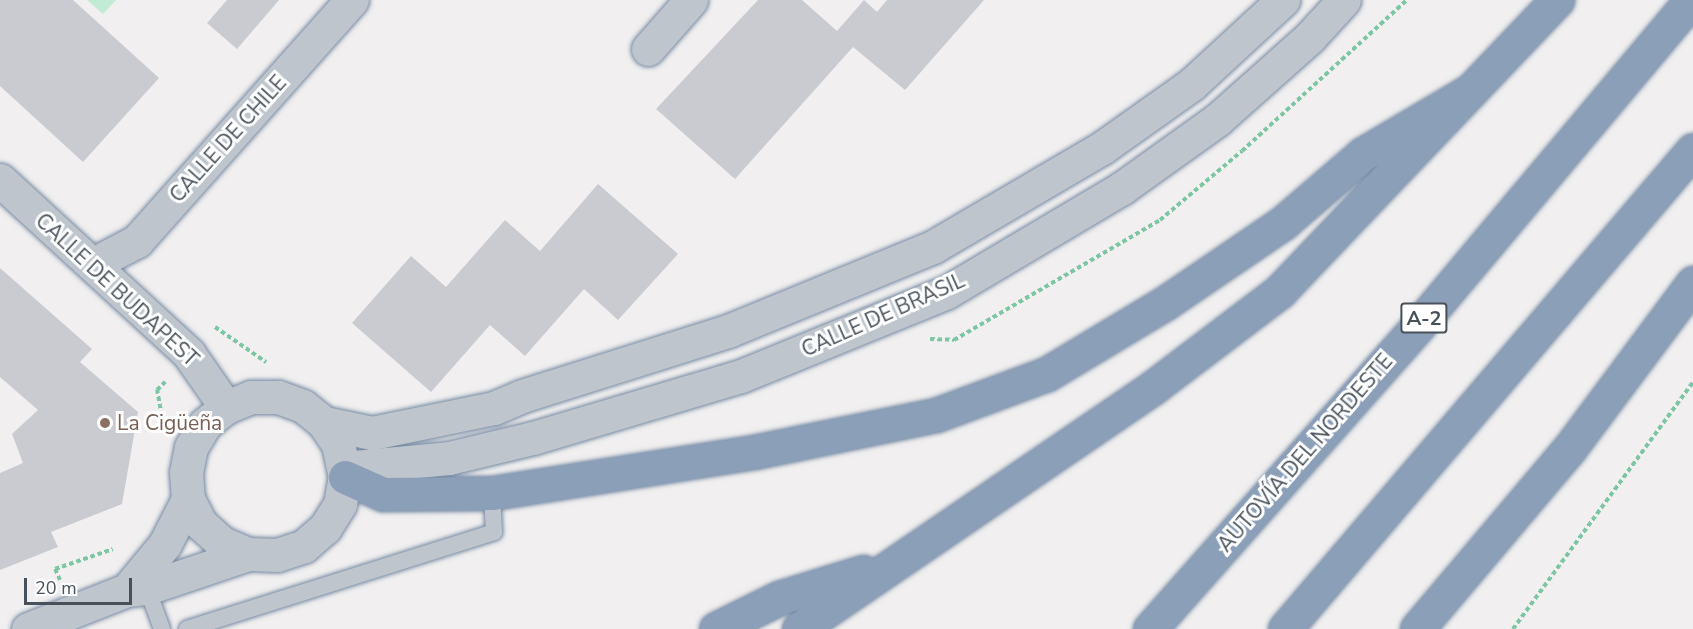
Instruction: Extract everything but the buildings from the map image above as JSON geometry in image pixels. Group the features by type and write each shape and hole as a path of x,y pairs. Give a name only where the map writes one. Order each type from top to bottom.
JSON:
{"highway":[{"path":"799,629 890,564 1155,387 1280,291 1557,0"},
{"name":"AUTOVÍA DEL NORDESTE","path":"1150,629 1417,327 1691,0"},
{"path":"345,473 383,494 492,493 754,452 936,415 1047,374 1165,303 1284,222 1363,154 1470,91"},
{"path":"1286,629 1693,150"},
{"path":"1418,629 1570,448 1693,283"},
{"path":"716,629 779,598 890,564"}],"street":[{"name":"CALLE DE CHILE","path":"93,264 137,242 352,0"},
{"path":"648,50 691,0"},
{"name":"CALLE DE BRASIL","path":"324,423 372,433 494,408 522,396 728,331 933,247 1102,148 1192,84 1283,0"},
{"name":"CALLE DE BRASIL","path":"345,473 449,458 534,438 741,376 947,292 1122,188 1217,120 1310,37 1344,0"},
{"name":"CALLE DE BUDAPEST","path":"0,180 189,354 226,407"},
{"path":"28,629 137,589 248,554 276,555 303,546 325,528 340,504 345,473 338,444 324,423 303,406 278,397 251,397 226,407 205,424 191,447 186,472 188,499 201,524 222,543 248,554"},
{"path":"137,589 165,544 188,499"}],"lane":[{"path":"187,629 494,532 492,493"},
{"path":"137,589 162,629"}],"path":[{"path":"1513,629 1693,382"}],"green space":[{"path":"87,0 116,0 103,14"}],"place":[{"name":"La Cigüeña","path":"105,423"}]}
